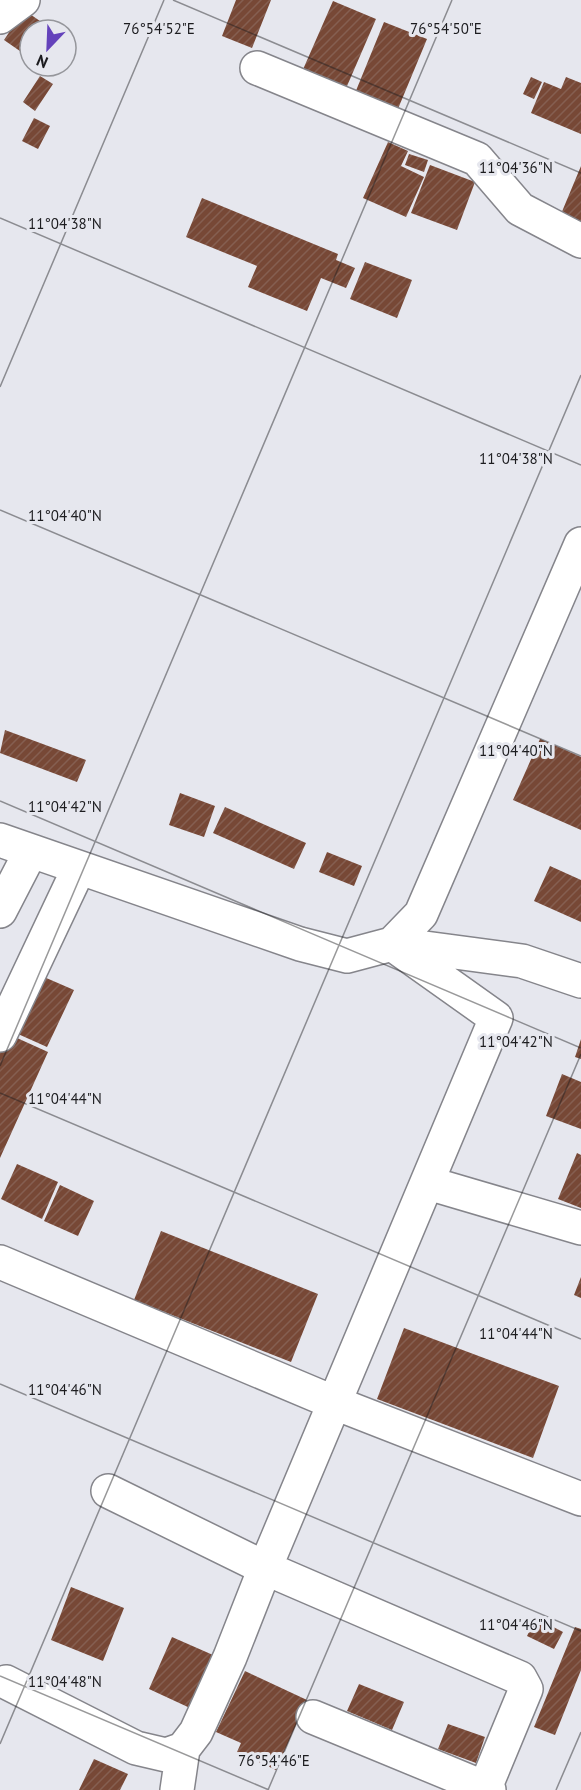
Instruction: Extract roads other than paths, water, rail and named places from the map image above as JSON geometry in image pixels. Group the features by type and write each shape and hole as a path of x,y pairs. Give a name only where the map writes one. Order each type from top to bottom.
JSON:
{"street":[{"path":"0,17 23,0"},
{"path":"257,68 477,159 520,209 581,241"},
{"path":"392,944 421,914 581,544"},
{"path":"0,840 300,944 347,956 392,944 522,961 581,981"},
{"path":"0,911 31,851"},
{"path":"0,1035 79,868"},
{"path":"177,1790 183,1749 196,1732 230,1657 265,1568 496,1018 392,944"},
{"path":"428,1184 581,1228"},
{"path":"0,1262 335,1403 581,1499"},
{"path":"108,1491 265,1568 525,1682 526,1689 486,1789 313,1717"},
{"path":"6,1682 136,1748 166,1755 183,1749"}]}
